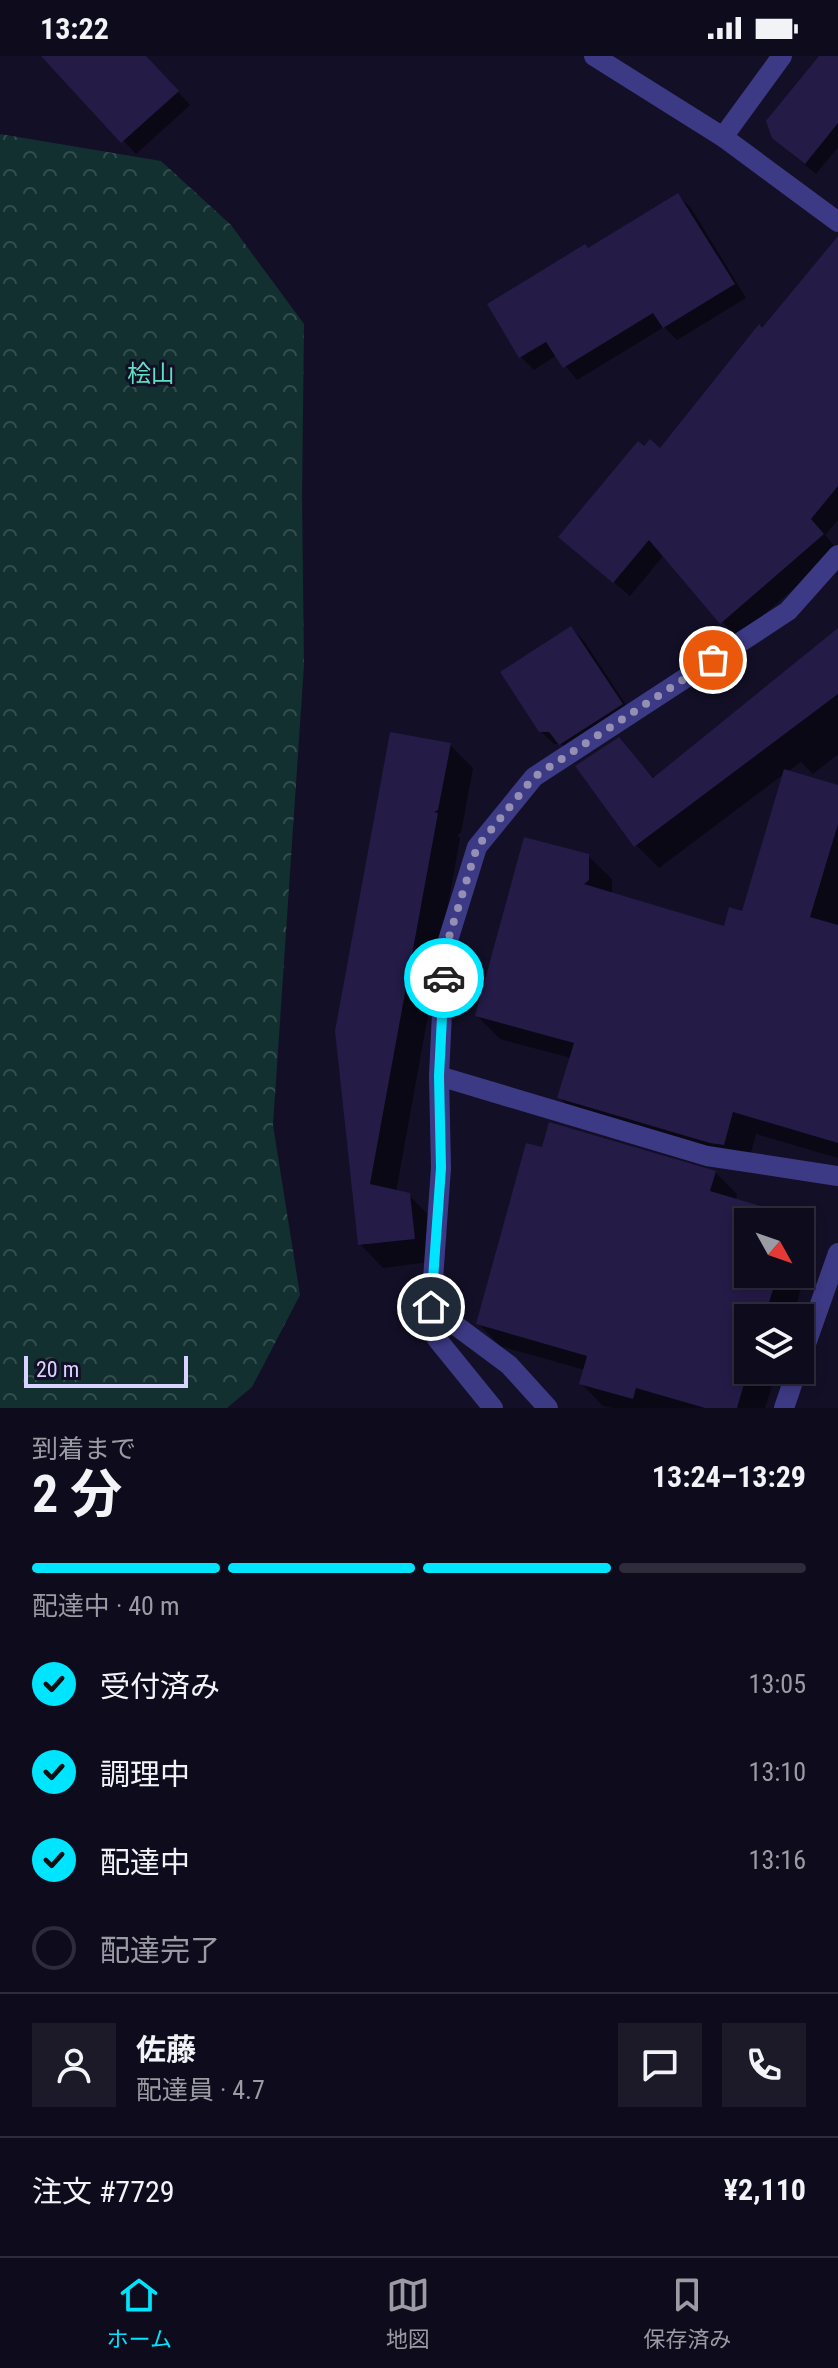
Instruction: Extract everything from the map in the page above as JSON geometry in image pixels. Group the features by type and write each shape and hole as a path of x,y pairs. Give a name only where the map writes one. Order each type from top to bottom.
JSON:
{"street":[{"path":"594,56 723,137 838,222"},
{"path":"723,137 782,56"},
{"path":"493,1408 437,1339 431,1307 441,1168 439,1076 445,950 477,847 534,777 788,611 838,555"},
{"path":"439,1076 707,1156 838,1176"},
{"path":"814,1321 838,1253"},
{"path":"431,1307 509,1365 548,1408"},
{"path":"784,1408 792,1384"}],"green space":[{"name":"桧山","path":"0,134 161,161 231,225 304,324 304,665 273,1125 300,1295 252,1387 227,1408 0,1408"}],"building":[{"path":"41,56 146,56 179,91 121,143"},
{"path":"819,56 838,56 838,123 805,164 772,138 766,121"},
{"path":"678,193 735,284 663,328 653,313 563,368 546,342 519,358 487,304 585,244 588,248"},
{"path":"838,236 838,486 811,519 824,534 720,624 649,540 613,583 558,537 638,441 644,446 650,439 660,448 759,324 762,328"},
{"path":"571,626 623,704 559,745 549,732 539,732 500,672"},
{"path":"838,628 838,694 634,847 575,766 619,737 653,778"},
{"path":"390,732 451,743 438,810 434,812 438,813 370,1184 410,1193 415,1239 358,1245 335,1031"},
{"path":"784,769 838,785 838,824 810,917 838,925 838,1143 733,1112 724,1145 710,1143 557,1098 574,1043 475,1016 524,837 589,854 589,880 584,884 724,926 729,907 742,911"},
{"path":"549,1122 716,1171 710,1191 768,1208 734,1208 734,1288 774,1288 768,1304 734,1304 734,1384 744,1384 737,1408 705,1408 636,1388 633,1399 579,1384 587,1356 476,1324 526,1143 542,1147"}],"way so far":[{"path":"444,978 445,950 477,847 534,777 713,660"}],"route":[{"path":"431,1307 441,1168 439,1076 444,978"}]}
